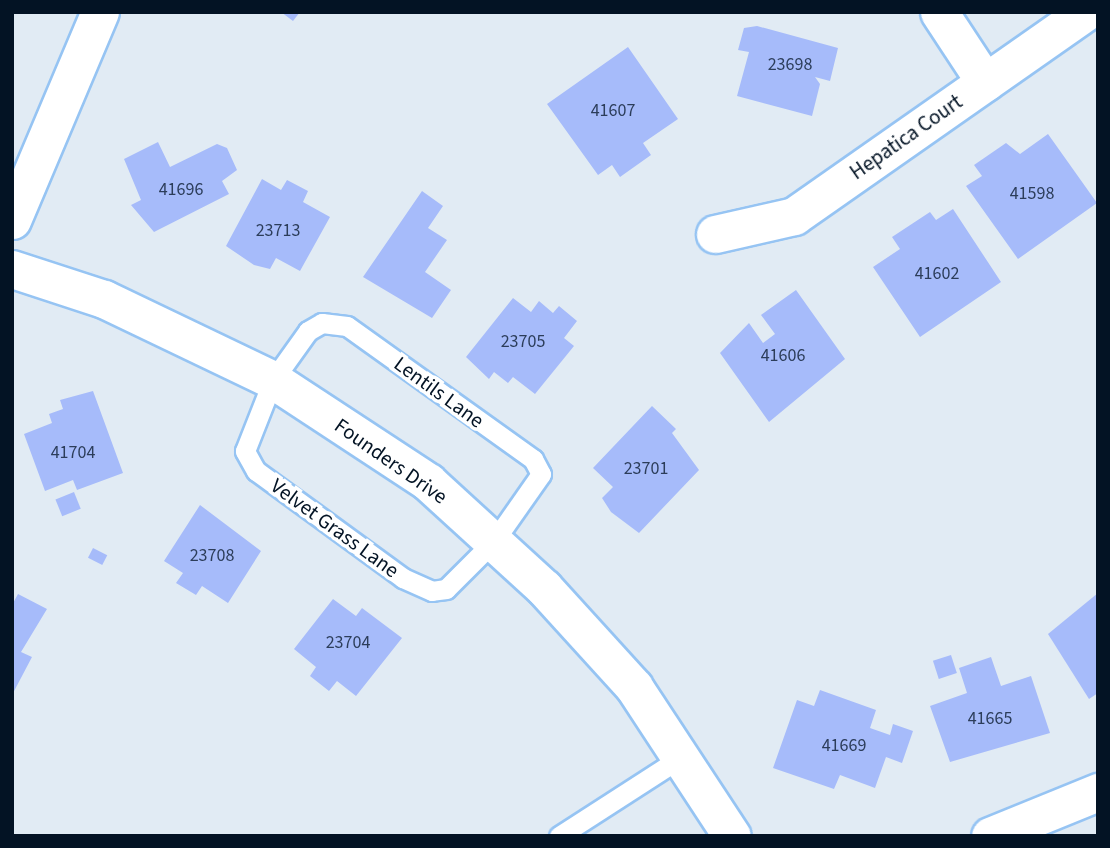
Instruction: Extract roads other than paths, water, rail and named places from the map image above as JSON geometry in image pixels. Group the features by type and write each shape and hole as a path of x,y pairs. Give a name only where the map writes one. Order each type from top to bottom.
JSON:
{"street":[{"path":"12,220 100,12"},
{"path":"939,12 985,82"},
{"name":"Hepatica Court","path":"715,234 794,216 1085,12"},
{"name":"Founders Drive","path":"12,270 104,299 273,380 428,482 494,541 634,687 683,756 732,836"},
{"path":"990,836 1098,792"}],"lane":[{"name":"Lentils Lane","path":"273,380 308,331 322,323 347,326 533,459 541,474 532,495 494,541"},
{"name":"Velvet Grass Lane","path":"273,380 249,429 245,450 256,471 403,578 432,591 446,589 494,541"},
{"path":"559,836 683,756"}]}
